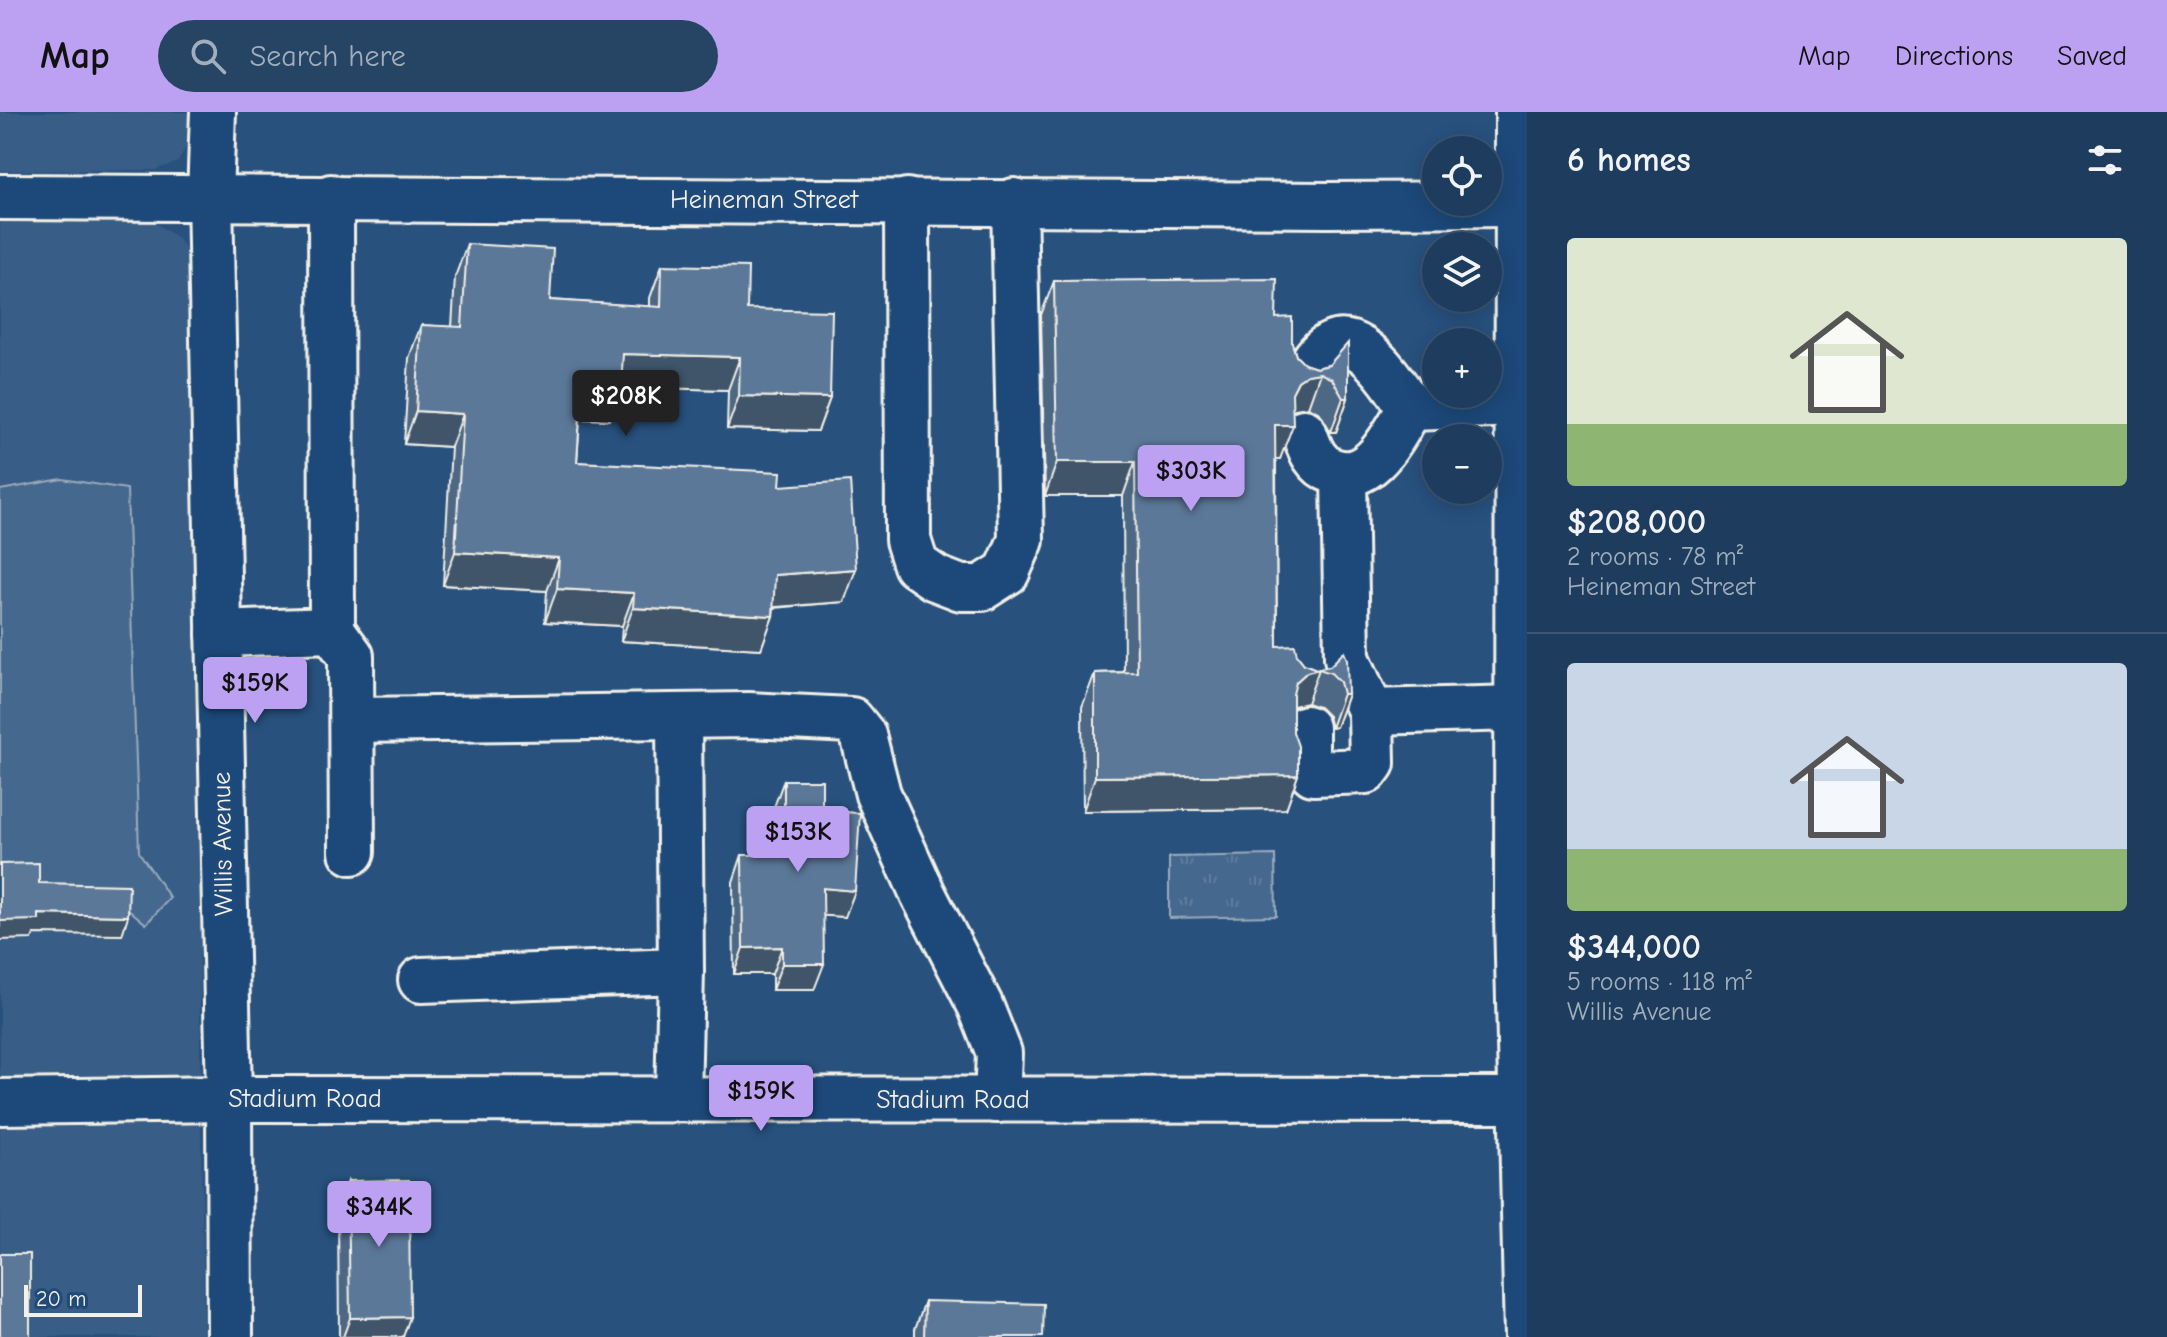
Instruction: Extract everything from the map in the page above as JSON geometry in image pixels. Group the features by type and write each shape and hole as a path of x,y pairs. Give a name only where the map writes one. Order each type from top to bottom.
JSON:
{"street":[{"name":"Willis Avenue","path":"213,112 210,197 229,1099 230,1337"},
{"path":"1518,112 1523,204 1517,708 1527,1337"},
{"name":"Heineman Street","path":"0,197 1523,204"},
{"path":"331,197 332,630 351,656 352,852"},
{"path":"907,201 908,540 916,565 935,578 961,588 982,588 1007,572 1021,540 1014,201"},
{"path":"1305,377 1322,348 1336,342 1352,344 1365,349 1388,372 1410,408"},
{"path":"1410,408 1519,404"},
{"path":"1304,432 1311,453 1324,468 1344,475 1360,472 1385,449 1410,408"},
{"path":"1306,728 1306,766 1313,773 1366,771 1372,763 1371,712 1347,658 1344,475"},
{"path":"219,634 332,630"},
{"path":"1307,678 1315,666 1328,658 1347,658"},
{"path":"1371,712 1517,708"},
{"path":"353,720 749,715 851,720 863,735 878,794 923,894 980,1005 999,1053 997,1100"},
{"path":"678,1099 681,971 679,716"},
{"path":"421,980 681,971"},
{"name":"Stadium Road","path":"0,1102 229,1099 1521,1100"}],"shaded area":[{"path":"0,112 191,112 191,138 178,162 155,170 0,171"},
{"path":"150,219 176,237 190,253 199,277 200,1041 204,1337 0,1337 0,221"}],"green space":[{"path":"62,479 127,489 139,852 170,898 146,924 100,885 0,884 0,490"},
{"path":"1275,855 1276,916 1169,918 1169,857"}],"building":[{"path":"467,244 553,249 550,300 661,307 662,265 748,267 747,309 832,311 830,398 739,396 740,357 623,354 621,387 582,385 577,462 781,472 780,486 850,481 856,569 775,575 773,616 633,608 634,593 557,589 559,558 455,552 463,414 416,411 421,325 462,327"},
{"path":"1277,279 1276,318 1292,317 1292,343 1296,356 1304,364 1316,368 1329,365 1348,343 1348,398 1343,398 1332,379 1320,373 1307,375 1298,381 1292,393 1293,425 1275,425 1277,646 1295,645 1297,655 1304,664 1316,669 1330,666 1344,652 1348,694 1343,694 1340,682 1331,673 1319,669 1307,672 1296,682 1293,732 1298,746 1298,775 1095,777 1095,673 1137,672 1135,462 1057,462 1054,281"},
{"path":"784,780 822,780 822,811 860,813 855,891 823,888 824,964 782,964 782,947 743,948 742,855 762,855 761,822 784,822"},
{"path":"39,863 39,883 129,885 128,916 39,914 39,920 0,921 0,864"},
{"path":"409,1180 410,1317 350,1318 348,1181"},
{"path":"0,1254 30,1254 30,1337 0,1337"},
{"path":"925,1301 1044,1304 1043,1337 924,1337"}]}
